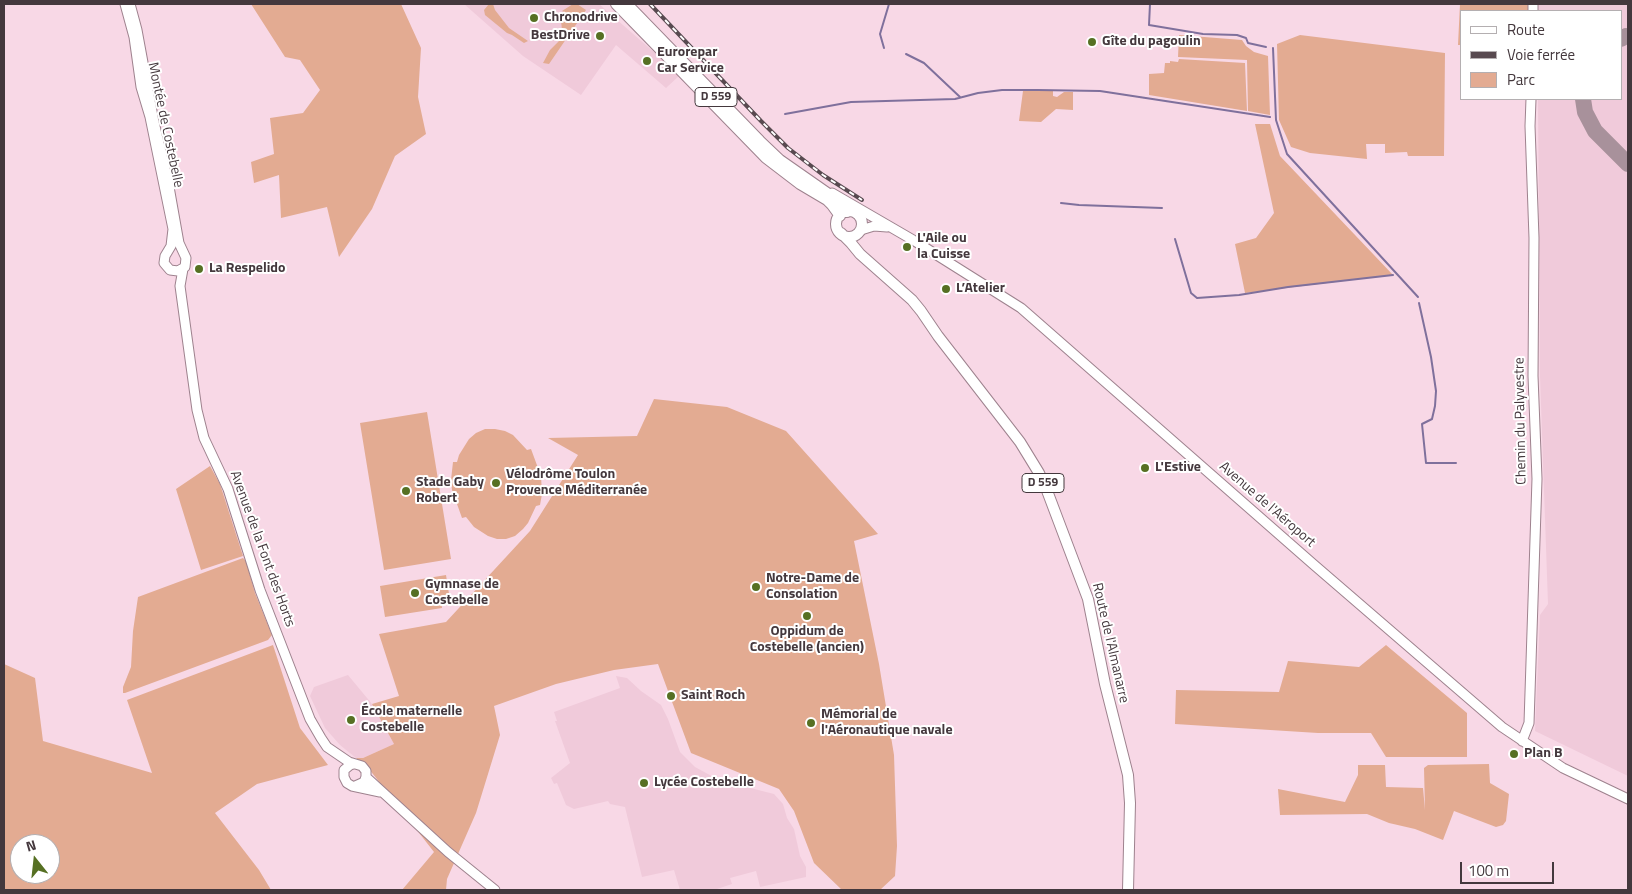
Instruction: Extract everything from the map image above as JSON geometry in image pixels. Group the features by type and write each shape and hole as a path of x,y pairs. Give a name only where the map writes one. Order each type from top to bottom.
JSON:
{"main road":[{"name":"Montée de Costebelle","path":"125,4 134,37 141,87 150,117 173,230 168,253"},
{"name":"Montée de Costebelle","path":"130,4 168,181 179,243 183,253"},
{"name":"D 559","path":"616,4 766,158 800,184 832,204 843,214"},
{"name":"D 559","path":"627,4 760,141 780,160 833,197 843,214"},
{"name":"Chemin du Palyvestre","path":"1522,741 1529,723 1537,479 1533,376 1534,238 1530,100"},
{"name":"Avenue de l'Aéroport","path":"812,182 913,240 1021,308 1502,727 1563,768 1628,799"},
{"path":"860,231 862,223 860,217 853,212 843,214 837,227 840,233 848,237 874,226 889,227"},
{"name":"Avenue de l'Aéroport","path":"860,217 880,222"},
{"name":"Route de l'Almanarre","path":"860,231 860,245 868,260"},
{"name":"Route de l'Almanarre","path":"840,233 912,300 921,311 938,336 1020,442 1046,488 1088,598 1105,684 1128,775 1130,803 1128,890"},
{"path":"175,250 183,253 187,260 183,269 176,272 166,267 164,258 168,253 175,250"},
{"name":"Avenue de la Font des Horts","path":"183,269 180,286 196,410 204,438 228,488 260,590 310,719 327,747 354,764"},
{"name":"Avenue de la Font des Horts","path":"171,271 180,286"},
{"name":"Avenue de la Font des Horts","path":"334,752 342,763 344,770"},
{"path":"356,786 362,784 366,777 366,772 363,767 354,764 344,770 345,780 349,785 382,793"},
{"path":"366,777 448,852 495,890"}],"shaded area":[{"path":"464,4 599,4 680,75 666,88 616,45 581,95 523,56"},
{"path":"1538,4 1628,4 1628,776 1535,731 1540,615 1548,604 1540,376 1538,100 1622,100 1622,10 1538,10"},
{"name":"École maternelle Costebelle","path":"348,675 372,704 394,744 363,758 356,758 340,745 325,728 310,696 314,687"},
{"name":"Lycée Costebelle","path":"616,676 627,678 661,705 680,752 695,767 719,780 774,794 783,804 787,818 794,829 800,856 806,867 806,877 760,887 756,871 730,878 732,884 714,890 680,890 674,870 642,877 625,807 610,804 608,801 574,809 566,805 557,783 554,784 551,778 570,763 555,721 557,721 554,712 620,688"}],"green space":[{"path":"251,4 401,4 421,48 418,97 426,134 395,156 372,209 339,257 327,207 281,218 279,175 254,183 251,162 274,154 270,118 303,113 320,90 300,60 285,57"},
{"path":"489,4 493,4 495,10 509,28 528,41 524,43 507,33 485,15 484,10"},
{"path":"573,4 577,4 586,10 549,64 543,63 550,50 559,41 562,30 561,21 568,14 562,11"},
{"path":"1460,4 1530,4 1530,10 1460,10 1460,45 1458,45"},
{"path":"1179,35 1242,40 1254,52 1268,56 1270,115 1248,111 1247,60 1178,57"},
{"path":"1300,35 1445,53 1444,156 1408,156 1407,152 1385,153 1385,144 1366,144 1367,159 1310,153 1291,147 1279,120 1277,44"},
{"path":"1179,59 1245,63 1247,111 1149,95 1149,74 1164,73 1165,63 1170,63 1170,61 1178,62"},
{"path":"1023,91 1053,91 1053,96 1057,97 1064,92 1073,92 1073,110 1056,109 1041,122 1019,121"},
{"path":"1255,124 1270,124 1280,156 1393,275 1245,293 1235,244 1256,238 1274,213"},
{"path":"654,399 727,407 786,431 878,534 854,541 879,664 894,755 897,846 895,876 880,890 842,890 814,863 794,811 779,789 691,753 658,664 614,670 556,684 494,706 500,735 476,813 447,879 446,890 402,890 434,852 369,769 356,758 363,758 394,744 372,704 399,696 379,634 446,622 530,531 578,455 548,438 637,436"},
{"name":"Stade Gaby Robert","path":"427,412 451,559 384,570 360,423"},
{"name":"Vélodrôme Toulon Provence Méditerranée","path":"485,429 505,431 513,435 527,450 531,449 541,476 542,494 540,505 536,506 523,529 515,536 506,539 488,536 474,527 466,517 462,518 452,490 453,462 457,462 469,439"},
{"path":"210,466 220,484 243,556 201,570 176,489"},
{"path":"243,558 246,561 255,593 272,635 268,640 123,693 123,687 131,667 133,631 138,597"},
{"name":"Gymnase de Costebelle","path":"446,575 450,600 441,601 442,608 385,617 380,586"},
{"path":"273,645 300,728 328,765 257,784 215,813 259,870 271,890 4,890 4,664 35,678 43,741 152,773 127,700"},
{"path":"1386,645 1467,713 1467,757 1386,757 1371,733 1318,733 1175,724 1176,690 1279,692 1288,661 1359,667"},
{"path":"1489,764 1490,783 1509,794 1506,821 1503,825 1496,827 1454,811 1443,840 1367,814 1280,815 1278,789 1345,802 1358,775 1358,765 1385,765 1386,787 1423,788 1425,810 1424,768 1428,765"}],"waterway":[{"path":"884,48 880,34 889,4"},
{"path":"1150,4 1149,25 1203,34 1237,35 1246,38 1248,43 1266,47"},
{"path":"1273,48 1276,120 1287,154 1418,297"},
{"path":"906,54 924,63 960,97"},
{"path":"785,114 851,102 955,99 978,93 1002,90 1038,90 1100,91 1270,117"},
{"path":"1061,203 1162,208"},
{"path":"1175,239 1191,293 1197,298 1239,295 1288,287 1393,275"},
{"path":"1419,303 1431,357 1436,391 1432,419 1422,424 1426,463 1456,463"}],"taxiway":[{"path":"1622,38 1626,36"},
{"path":"1583,100 1585,112 1595,131 1628,164"}],"railway":[{"path":"650,4 788,148 823,175 862,200"}],"place":[{"name":"Chronodrive","path":"534,18"},
{"name":"BestDrive","path":"600,36"},
{"name":"Gîte du pagoulin","path":"1092,42"},
{"name":"Eurorepar Car Service","path":"647,61"},
{"name":"L'Aile ou la Cuisse","path":"907,247"},
{"name":"La Respelido","path":"199,269"},
{"name":"L’Atelier","path":"946,289"},
{"name":"L'Estive","path":"1145,468"},
{"name":"Vélodrôme Toulon Provence Méditerranée","path":"496,483"},
{"name":"Stade Gaby Robert","path":"406,491"},
{"name":"Notre-Dame de Consolation","path":"756,587"},
{"name":"Gymnase de Costebelle","path":"415,593"},
{"name":"Oppidum de Costebelle (ancien)","path":"807,616"},
{"name":"Saint Roch","path":"671,696"},
{"name":"École maternelle Costebelle","path":"351,720"},
{"name":"Mémorial de l'Aéronautique navale","path":"811,723"},
{"name":"Plan B","path":"1514,754"},
{"name":"Lycée Costebelle","path":"644,783"}]}
